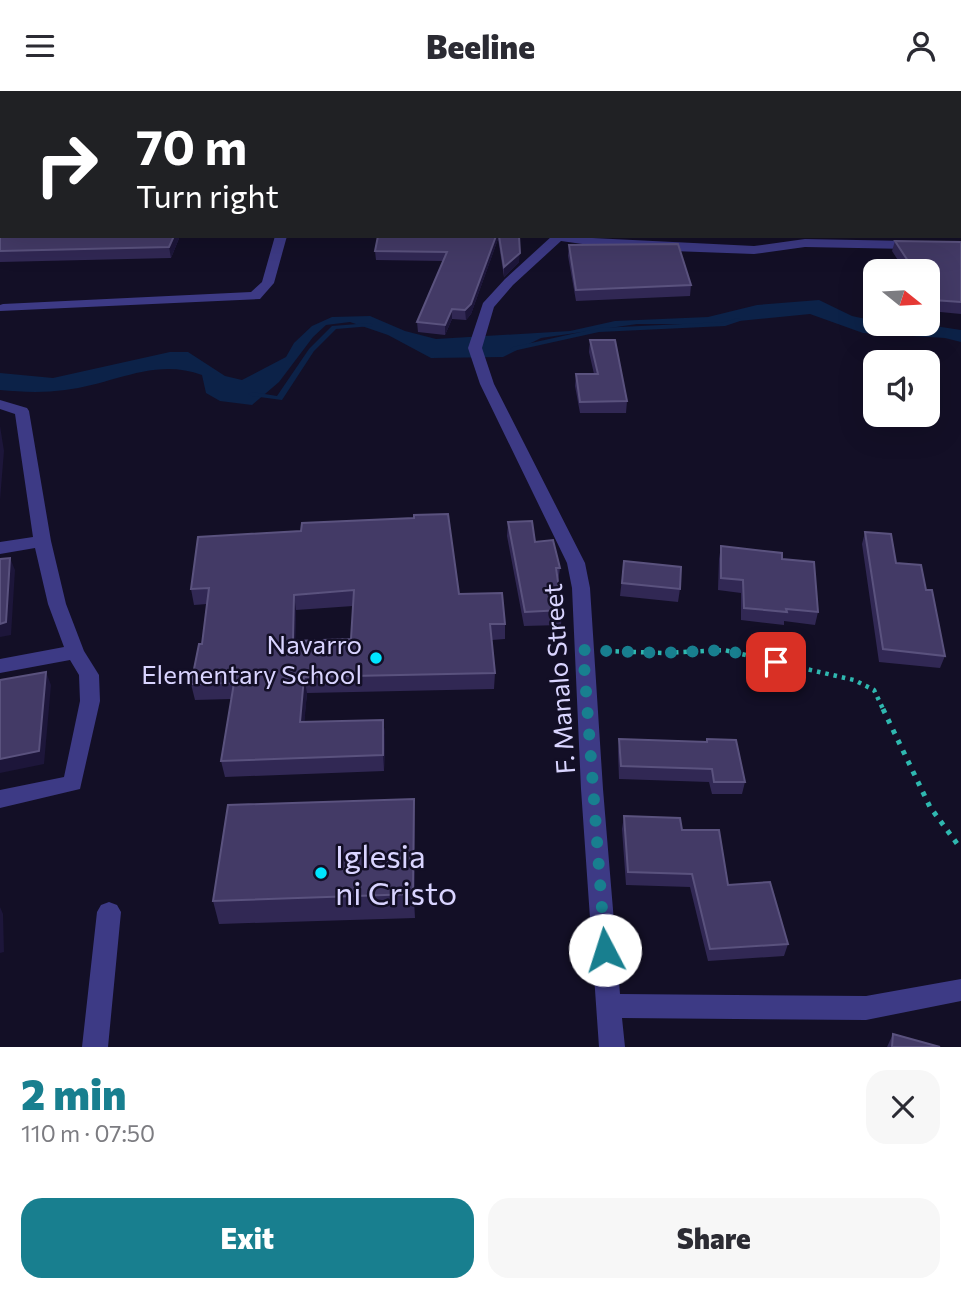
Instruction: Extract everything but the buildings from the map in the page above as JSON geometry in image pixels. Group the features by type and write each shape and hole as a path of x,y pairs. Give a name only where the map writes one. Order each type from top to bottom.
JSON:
{"street":[{"path":"3,308 206,301 255,296 268,283 280,238"},
{"name":"F. Manalo Street","path":"558,238 509,282 488,306 475,348 480,366 576,563 582,588 583,650 612,1047"},
{"path":"566,238 618,245 754,250 805,243 944,241 961,246"},
{"path":"0,404 22,411 42,541 57,604 75,652 89,675 90,701 73,783 0,799"},
{"path":"0,548 42,541"},
{"path":"0,666 75,652"},
{"path":"95,1047 109,912"},
{"path":"609,1006 866,1008 961,990"}],"path":[{"path":"583,650 662,653 724,650 854,680 874,690 930,807 961,849"}],"water":[{"path":"819,300 863,318 863,333 810,314 709,324 637,324 541,338 503,357 431,358 388,335 350,322 326,325 313,337 279,382 252,405 220,401 206,393 202,375 184,370 150,371 49,392 0,390 0,373 53,378 170,352 188,352 225,376 242,380 286,357 294,343 312,326 332,317 370,316 405,331 436,339 570,331 615,321 708,317 757,305"},
{"path":"940,327 961,330 961,342 912,336 940,336"}],"waterway":[{"path":"513,349 599,330 725,324 738,320"},
{"path":"252,394 279,398 311,350 334,327 370,325"}],"place":[{"name":"Navarro Elementary School","path":"376,658"},
{"name":"Iglesia ni Cristo","path":"321,873"}],"route":[{"path":"605,950 583,650 662,653 724,650 776,662"}]}
